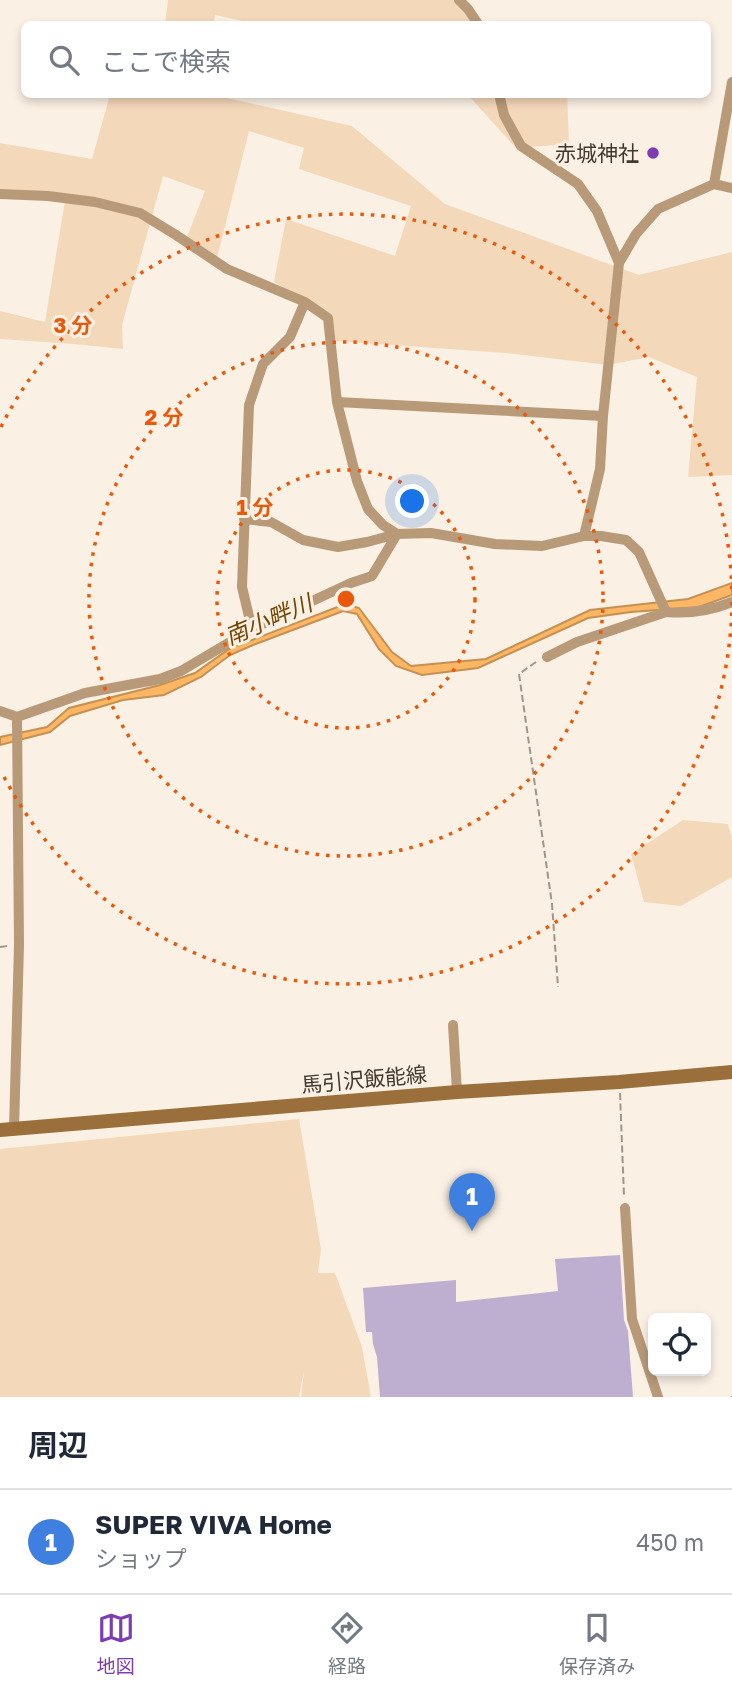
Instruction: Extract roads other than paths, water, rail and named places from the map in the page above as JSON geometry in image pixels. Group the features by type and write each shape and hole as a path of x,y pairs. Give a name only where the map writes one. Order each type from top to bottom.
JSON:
{"main road":[{"name":"馬引沢飯能線","path":"7,1130 732,1072"}],"street":[{"path":"459,0 476,21"},
{"path":"714,184 732,82"},
{"path":"500,98 504,115 521,146 578,184 597,211 619,263"},
{"path":"584,536 600,469 619,263 636,234 658,209 714,184 732,188"},
{"path":"0,194 95,202 140,213 227,270 305,302 328,318 337,402 357,481 368,509 383,525 397,534"},
{"path":"252,629 242,587 249,405 263,364 290,337 305,302"},
{"path":"337,402 603,416"},
{"path":"244,519 271,522 303,540 338,547 397,534 431,533 495,544 542,546 584,536 626,540 639,552 666,612"},
{"path":"17,722 85,694 171,676 252,629 372,576 397,534"},
{"path":"547,657 577,642 666,612 688,614 713,610 732,602"},
{"path":"0,711 17,722"},
{"path":"7,1130 19,945 17,722"},
{"path":"453,1025 457,1092"},
{"path":"625,1208 632,1319 658,1397"}],"place":[{"name":"赤城神社","path":"653,153"},
{"name":"SUPER VIVA Home","path":"472,1231"}],"water label":[{"name":"南小畔川","path":"268,619"}]}
